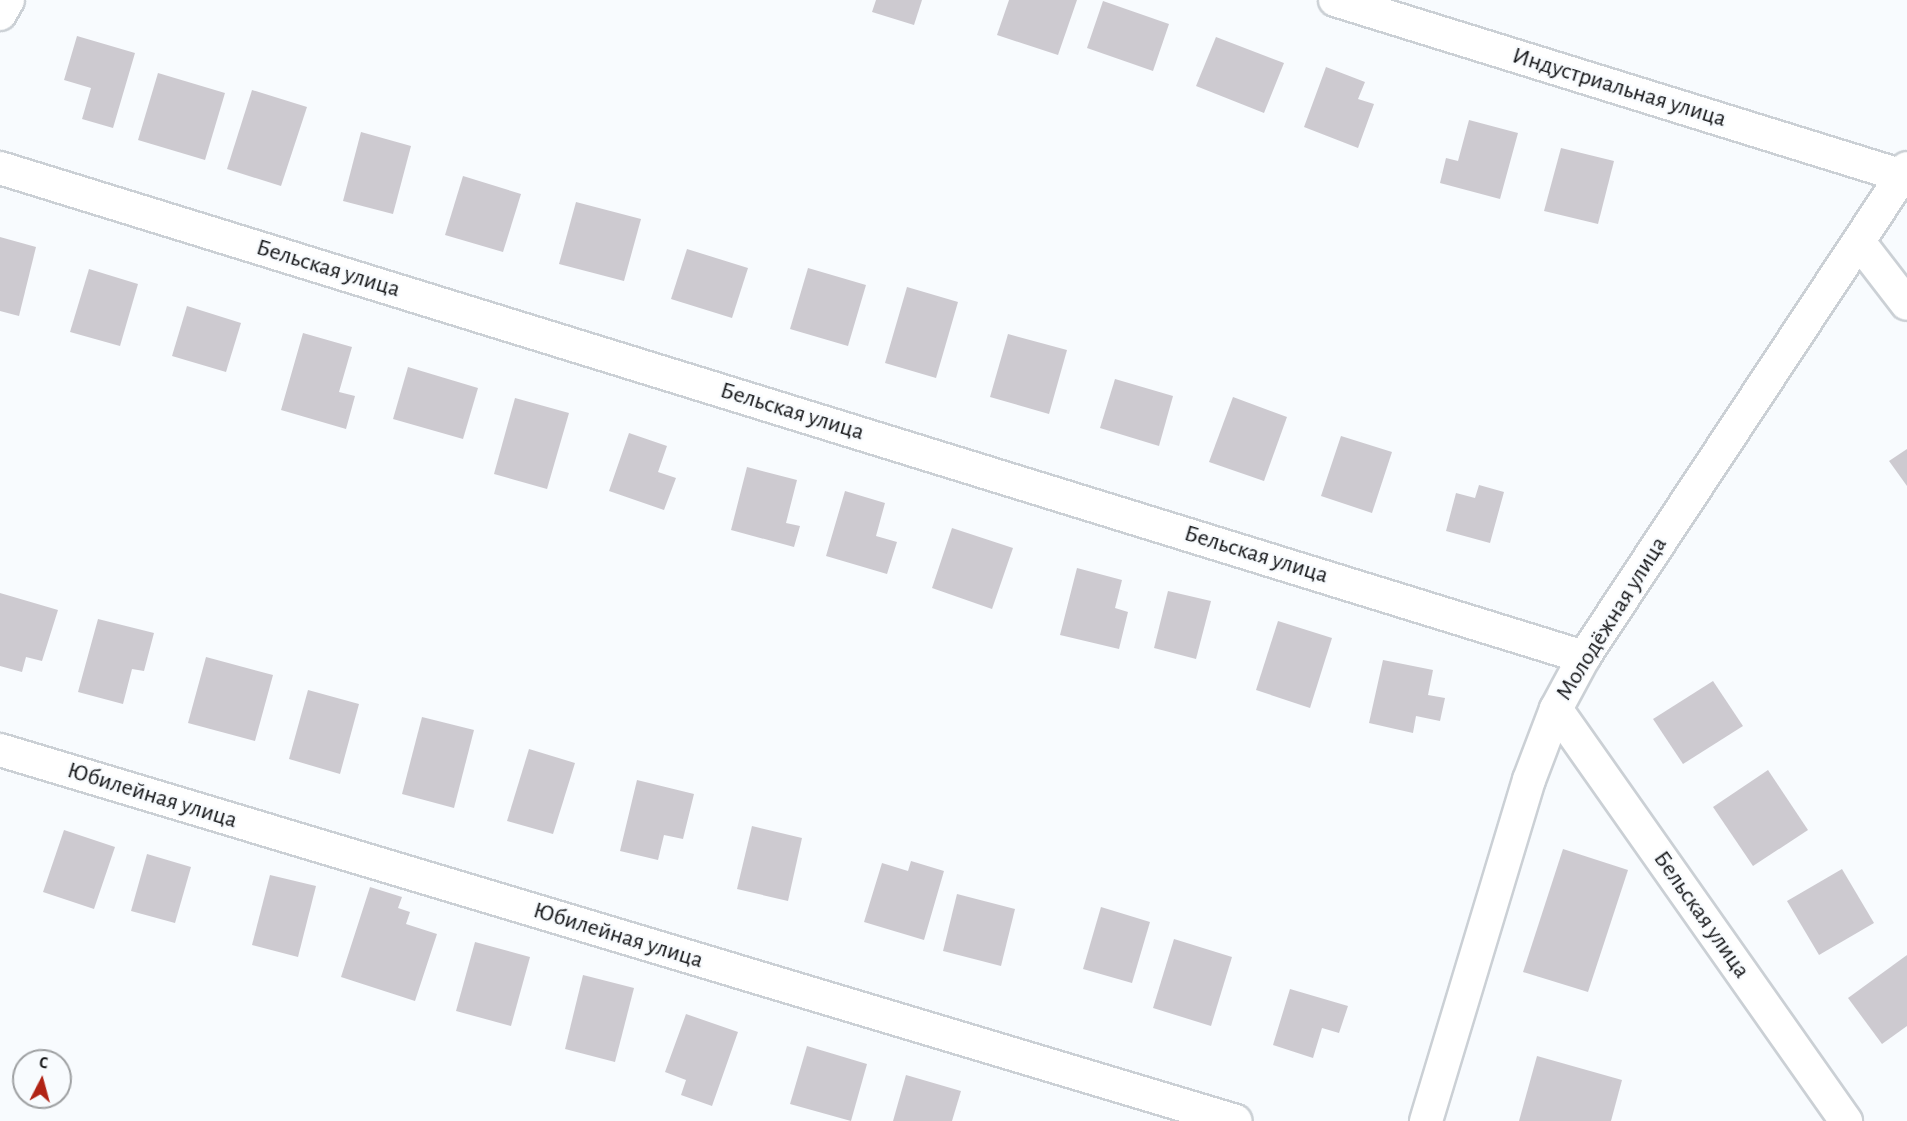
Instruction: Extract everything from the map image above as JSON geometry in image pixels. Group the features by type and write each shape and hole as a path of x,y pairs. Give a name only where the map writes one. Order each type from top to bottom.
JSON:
{"street":[{"path":"0,14 8,0"},
{"name":"Индустриальная улица","path":"1335,0 1905,172"},
{"name":"Бельская улица","path":"0,168 1584,657"},
{"name":"Молодёжная улица","path":"1426,1121 1529,780 1556,709 1584,657 1905,172"},
{"path":"1859,242 1907,304"},
{"name":"Бельская улица","path":"1556,709 1846,1121"},
{"name":"Юбилейная улица","path":"0,750 1236,1121"}],"building":[{"path":"876,0 922,0 914,25 872,12"},
{"path":"1009,0 1077,0 1058,55 997,35"},
{"path":"1103,1 1169,24 1153,71 1087,48"},
{"path":"77,36 135,53 113,128 82,119 91,88 64,80"},
{"path":"1216,37 1284,63 1264,113 1196,86"},
{"path":"1326,67 1365,82 1358,99 1374,104 1358,148 1304,127"},
{"path":"158,73 225,93 205,160 138,140"},
{"path":"252,90 307,107 281,186 227,169"},
{"path":"1469,120 1518,133 1500,199 1440,183 1446,158 1458,161"},
{"path":"361,132 411,146 393,214 343,201"},
{"path":"1561,148 1614,161 1598,224 1544,211"},
{"path":"463,176 521,194 503,252 445,235"},
{"path":"576,202 641,219 624,281 559,264"},
{"path":"0,237 36,247 19,316 0,311"},
{"path":"687,249 748,268 732,318 671,299"},
{"path":"808,268 866,285 848,346 790,329"},
{"path":"89,269 138,284 120,346 70,332"},
{"path":"907,287 958,302 936,378 885,363"},
{"path":"187,306 241,323 226,372 172,356"},
{"path":"303,333 352,347 339,392 355,396 346,429 281,410"},
{"path":"1008,334 1067,350 1049,414 990,397"},
{"path":"408,367 478,388 463,439 393,419"},
{"path":"1115,379 1173,396 1159,446 1100,428"},
{"path":"1233,397 1287,417 1264,481 1209,462"},
{"path":"515,398 569,413 547,489 494,474"},
{"path":"629,433 667,446 658,472 676,478 664,510 609,491"},
{"path":"1341,436 1392,452 1372,513 1321,496"},
{"path":"1907,449 1907,486 1889,461"},
{"path":"747,467 797,480 786,523 800,526 794,547 731,530"},
{"path":"1479,485 1504,492 1490,543 1446,531 1456,493 1475,498"},
{"path":"845,491 885,503 876,536 897,542 887,574 826,556"},
{"path":"952,528 1013,548 992,609 932,588"},
{"path":"1077,568 1122,580 1115,608 1128,612 1119,649 1060,635"},
{"path":"1168,591 1211,601 1196,659 1154,648"},
{"path":"0,593 58,610 42,661 26,657 22,672 0,666"},
{"path":"98,619 154,633 144,671 132,669 123,704 78,692"},
{"path":"1278,621 1332,638 1310,708 1256,690"},
{"path":"206,657 273,675 255,741 188,723"},
{"path":"1383,660 1433,670 1428,695 1445,698 1440,721 1416,716 1413,733 1369,723"},
{"path":"1713,681 1743,726 1683,764 1653,719"},
{"path":"308,690 359,704 340,774 289,759"},
{"path":"422,717 474,730 454,808 402,794"},
{"path":"529,749 575,763 553,834 507,821"},
{"path":"1768,770 1808,830 1753,866 1713,807"},
{"path":"637,780 694,794 683,839 664,835 658,860 620,851"},
{"path":"752,826 802,838 788,901 737,889"},
{"path":"64,830 115,847 94,909 43,892"},
{"path":"1563,849 1628,870 1588,992 1523,972"},
{"path":"147,854 191,867 175,923 131,911"},
{"path":"911,861 944,871 924,940 864,922 882,863 908,871"},
{"path":"1842,869 1874,923 1819,955 1787,901"},
{"path":"270,875 316,886 298,957 252,945"},
{"path":"370,887 402,897 398,908 410,912 406,924 437,934 415,1001 341,977"},
{"path":"957,894 1015,909 1001,966 943,951"},
{"path":"1101,907 1150,922 1132,983 1083,969"},
{"path":"1174,939 1232,957 1211,1026 1153,1008"},
{"path":"475,942 530,957 511,1026 456,1011"},
{"path":"1907,955 1907,1026 1882,1044 1848,998"},
{"path":"583,975 634,988 615,1062 565,1049"},
{"path":"1290,989 1348,1006 1339,1033 1322,1028 1313,1058 1273,1045"},
{"path":"686,1014 738,1032 712,1106 681,1095 686,1080 665,1072"},
{"path":"807,1046 867,1064 851,1121 790,1104"},
{"path":"1537,1056 1622,1080 1611,1121 1519,1121"},
{"path":"906,1075 961,1091 952,1121 893,1121"}]}
